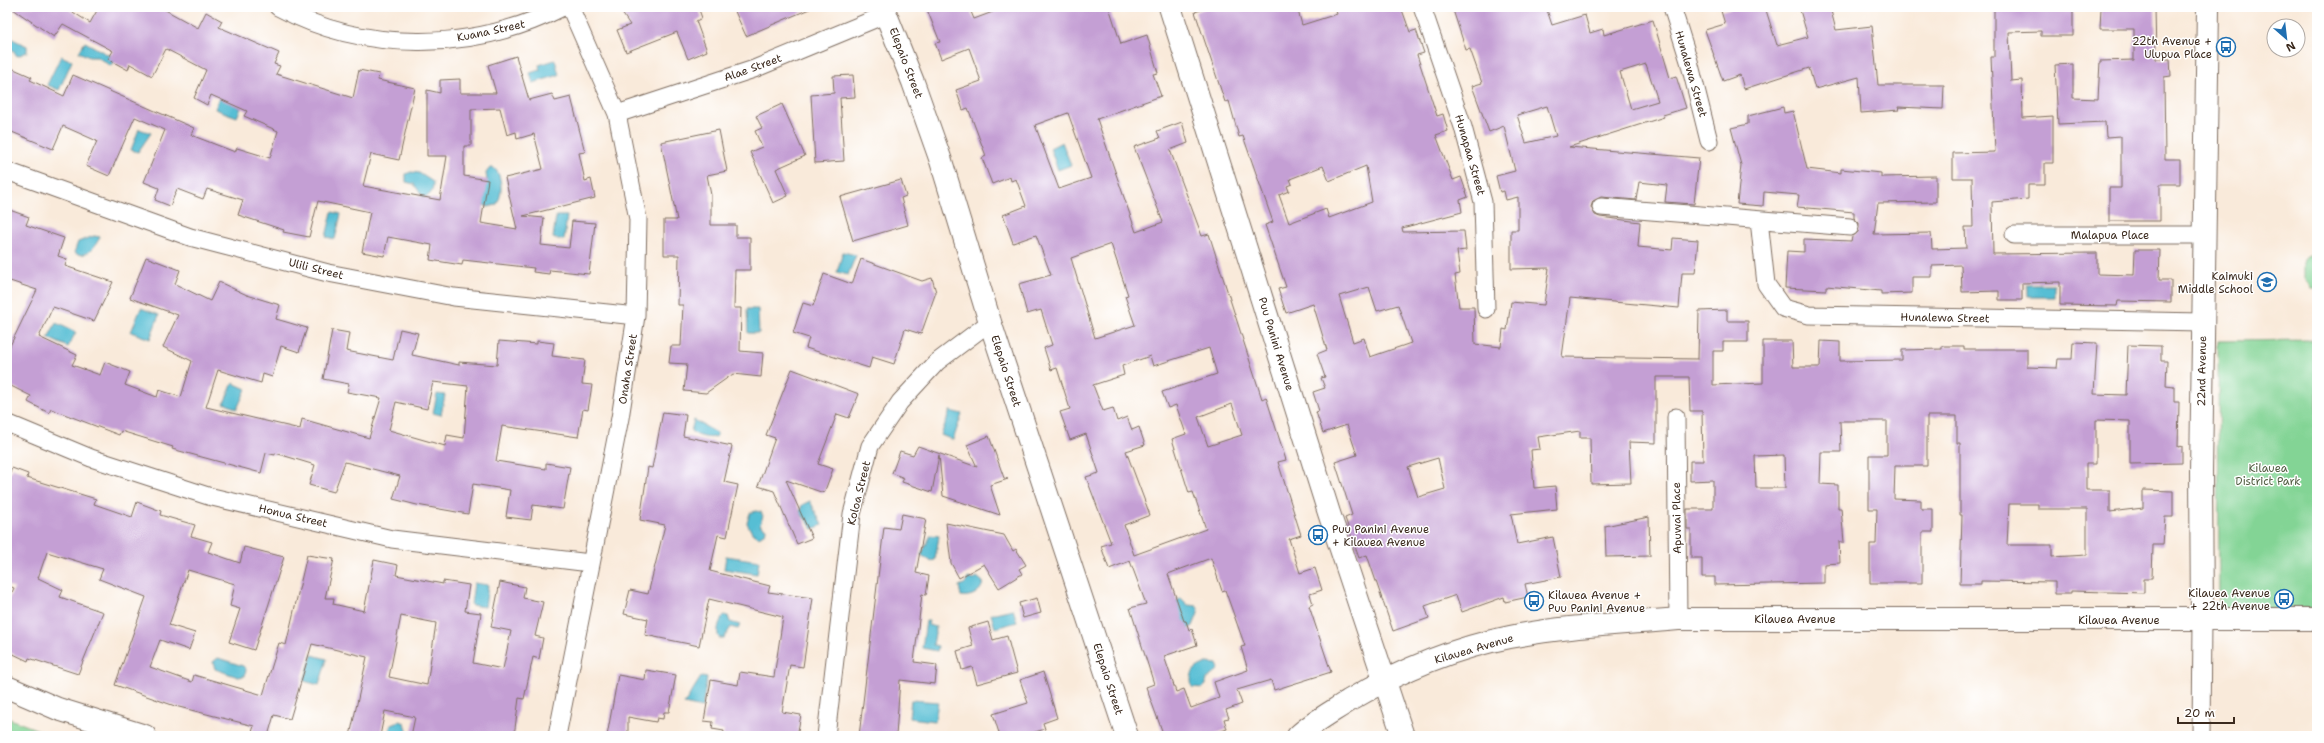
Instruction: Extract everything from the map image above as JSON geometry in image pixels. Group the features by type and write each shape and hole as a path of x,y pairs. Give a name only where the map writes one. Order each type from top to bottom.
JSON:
{"street":[{"name":"Kuana Street","path":"278,7 299,18 372,39 422,42 470,38 535,21 563,7"},
{"name":"Onaha Street","path":"557,736 590,563 620,418 636,316 638,219 616,114 570,7"},
{"name":"Puu Panini Avenue","path":"1170,7 1329,513 1385,679 1402,736"},
{"name":"Hunapaa Street","path":"1422,7 1463,127 1483,202 1486,309"},
{"name":"Hunalewa Street","path":"1672,7 1689,61 1709,141"},
{"name":"22nd Avenue","path":"2201,736 2201,473 2206,235 2208,7"},
{"name":"Alae Street","path":"616,114 754,69 885,10"},
{"name":"Elepaio Street","path":"885,10 914,82 990,322 1127,736"},
{"name":"Ulili Street","path":"7,171 190,237 328,273 454,297 636,316"},
{"path":"1601,207 1850,227"},
{"name":"Hunalewa Street","path":"1759,220 1766,284 1783,308 1809,315 2203,322"},
{"name":"Malapua Place","path":"2014,235 2206,235"},
{"name":"Koloa Street","path":"826,736 852,514 870,446 900,402 927,373 938,362 990,322"},
{"name":"Apuwai Place","path":"1676,417 1678,619"},
{"name":"Honua Street","path":"7,423 91,458 208,496 392,539 590,563"},
{"name":"Kilauea Avenue","path":"1298,736 1309,725 1385,679 1440,657 1509,637 1583,626 1678,619 2317,619"},
{"path":"7,688 58,709 144,736"}],"green space":[{"path":"2309,256 2317,256 2317,288 2312,288 2304,279 2304,259"},
{"name":"Kilauea District Park","path":"2317,340 2317,608 2219,609 2218,341"},
{"path":"7,718 54,736 7,736"}],"water":[{"path":"8,37 27,46 27,52 17,56 13,50 7,47"},
{"path":"85,42 114,58 111,66 97,57 89,57 79,52"},
{"path":"61,56 72,61 59,90 47,85"},
{"path":"555,60 559,75 533,83 530,73 540,70 539,65"},
{"path":"219,98 241,108 237,117 215,109"},
{"path":"139,129 151,133 138,152 131,150"},
{"path":"1062,142 1071,165 1058,170 1050,148"},
{"path":"490,168 494,168 499,176 501,191 496,205 488,207 482,204 487,180 486,173"},
{"path":"411,172 419,173 433,182 430,194 423,197 414,184 406,182 406,174"},
{"path":"332,212 341,214 335,239 326,237"},
{"path":"556,216 567,216 564,240 553,238"},
{"path":"94,236 100,237 96,245 90,251 83,254 74,253 78,242"},
{"path":"843,252 856,255 848,275 837,272"},
{"path":"2027,285 2054,285 2054,297 2027,297"},
{"path":"141,308 159,315 150,339 131,332"},
{"path":"747,309 758,309 759,333 748,333"},
{"path":"56,323 76,332 68,347 48,338"},
{"path":"233,383 246,389 237,409 224,403"},
{"path":"437,394 445,395 441,415 433,413"},
{"path":"950,411 962,414 953,440 941,435"},
{"path":"694,420 717,433 717,436 711,438 693,433 691,431"},
{"path":"810,501 822,525 813,529 800,512 802,505"},
{"path":"756,511 761,512 763,516 760,525 766,529 765,533 759,537 752,533 747,523 750,513"},
{"path":"931,535 939,536 935,560 931,561 921,555"},
{"path":"726,556 759,561 757,574 724,569"},
{"path":"977,577 983,582 981,589 975,594 961,596 959,586 966,583 968,578 973,580"},
{"path":"474,583 488,585 485,607 471,605"},
{"path":"1181,598 1188,605 1197,606 1199,611 1193,626 1188,629 1183,625 1177,601"},
{"path":"1013,609 1017,622 995,628 991,614"},
{"path":"724,616 728,616 730,622 740,625 738,629 731,627 724,638 719,638 718,626"},
{"path":"926,621 929,621 928,625 936,627 933,645 938,646 937,651 922,648"},
{"path":"312,655 327,659 319,685 304,681"},
{"path":"218,658 243,666 246,669 245,676 238,677 215,669 213,662"},
{"path":"1207,663 1217,664 1219,669 1206,680 1206,685 1202,688 1192,687 1191,678 1193,672 1198,667"},
{"path":"701,677 707,678 702,708 684,704"},
{"path":"911,700 938,702 935,721 909,718"},
{"path":"400,721 405,723 409,736 390,736 390,727 394,723"}],"building":[{"path":"10,7 65,7 90,23 99,7 160,7 198,28 206,12 222,21 219,27 279,53 274,64 280,66 276,74 353,98 359,70 379,74 378,80 415,88 399,160 371,154 363,186 440,200 447,156 427,156 427,90 440,93 440,80 460,79 460,93 496,93 488,65 516,56 529,100 552,94 555,101 571,97 585,152 579,153 585,181 591,179 595,198 523,216 544,218 541,245 569,248 572,221 595,223 589,274 550,270 549,274 533,272 534,268 463,260 462,265 430,260 432,245 388,237 384,256 362,252 370,212 318,201 309,237 283,232 284,230 238,215 243,200 207,189 203,199 177,189 170,206 155,200 159,188 144,182 165,130 135,117 109,176 86,166 97,141 63,126 53,149 7,130 7,66 32,77 30,80 64,96 73,75 194,128 191,135 235,152 237,148 270,158 278,131 244,116 247,111 211,95 207,105 194,98 206,70 166,49 152,76 130,64 128,70 108,59 113,51 63,24 54,37","holes":["500,108 507,135 516,132 517,139 534,134 543,169 505,178 517,229 481,223 488,180 464,176 464,146 471,146 471,109"]},
{"path":"618,7 698,7 702,18 696,21 707,51 688,59 677,32 626,52 617,30 630,25"},
{"path":"733,7 814,7 746,36"},
{"path":"926,7 969,7 974,19 1006,7 1109,7 1121,44 1147,35 1158,73 1153,74 1161,96 1097,119 1136,232 1163,222 1134,147 1160,138 1157,131 1182,122 1188,143 1170,150 1202,236 1209,234 1262,399 1266,397 1286,460 1278,462 1301,535 1289,539 1300,573 1315,568 1322,590 1310,594 1313,604 1309,606 1331,672 1274,690 1271,680 1237,690 1242,704 1226,710 1229,718 1224,719 1227,729 1208,736 1164,736 1146,687 1154,684 1130,608 1146,604 1130,561 1109,569 1101,546 1111,543 1086,477 1099,473 1086,434 1070,440 1060,412 1070,409 1057,368 1051,370 1044,348 1052,345 1041,310 1027,314 1019,284 1051,275 1036,235 1013,243 1003,215 1026,206 1016,179 1011,181 1010,177 992,184 982,158 986,156 968,108 963,110 956,90 981,81 969,48 941,59 935,43 940,42","holes":["1068,113 1091,178 1059,189 1035,125","1111,244 1128,295 1125,296 1135,325 1095,338 1071,258","1209,348 1217,374 1162,392 1168,408 1176,405 1186,434 1172,439 1189,493 1193,492 1206,529 1134,555 1124,525 1150,515 1126,451 1145,445 1139,427 1132,430 1127,417 1117,421 1113,408 1103,411 1093,385 1124,375 1122,366 1150,356 1153,366","1232,404 1242,435 1208,446 1198,417","1211,558 1222,591 1225,590 1245,646 1241,647 1248,670 1214,682 1219,698 1191,708 1184,689 1176,692 1164,656 1197,645 1192,629 1189,630 1186,621 1184,621 1168,574"]},
{"path":"1209,7 1297,7 1302,25 1337,14 1335,7 1401,7 1410,32 1416,30 1424,53 1417,55 1437,116 1443,114 1448,131 1436,135 1453,180 1461,177 1468,197 1460,200 1462,212 1402,228 1403,232 1464,231 1466,250 1457,251 1460,274 1455,275 1459,307 1474,307 1475,344 1501,347 1503,329 1507,330 1511,302 1544,305 1549,268 1511,269 1511,230 1518,230 1518,197 1506,200 1504,191 1500,192 1496,176 1515,171 1504,126 1489,132 1472,86 1482,83 1470,49 1466,50 1452,7 1546,7 1552,25 1585,15 1590,33 1603,29 1604,35 1653,20 1670,78 1676,76 1686,108 1663,115 1664,117 1569,147 1699,158 1694,204 1665,202 1667,185 1639,182 1636,200 1601,197 1593,201 1591,207 1595,215 1600,217 1640,222 1638,247 1672,250 1673,238 1698,240 1695,273 1682,273 1679,308 1570,298 1562,357 1698,359 1699,311 1727,310 1727,321 1748,321 1748,342 1723,342 1723,351 1713,351 1713,385 1763,383 1763,341 1792,341 1793,367 1820,367 1821,341 1840,342 1840,361 1902,360 1902,350 1942,349 1942,346 1964,346 1964,349 2027,349 2027,367 2057,368 2058,359 2072,359 2073,342 2097,343 2094,394 2126,395 2128,345 2161,346 2161,361 2167,361 2166,386 2174,387 2174,402 2179,402 2178,447 2182,446 2182,463 2130,464 2130,421 2096,420 2096,464 2086,464 2086,490 2110,490 2110,512 2143,508 2143,490 2173,491 2173,517 2165,517 2163,545 2153,545 2152,579 2144,579 2144,593 2071,591 2071,594 2055,594 2055,582 1981,581 1981,584 1960,584 1962,515 1960,515 1960,443 1957,443 1957,416 1927,416 1927,466 1895,466 1894,499 1921,500 1921,509 1933,509 1933,532 1922,532 1922,583 1870,583 1870,544 1876,544 1877,509 1869,509 1869,455 1887,455 1887,421 1840,421 1841,452 1821,452 1820,484 1838,485 1838,508 1841,508 1844,542 1839,542 1840,563 1824,564 1824,583 1715,585 1715,577 1702,577 1702,558 1691,558 1691,529 1687,529 1687,509 1713,509 1713,480 1690,481 1690,461 1703,461 1702,411 1690,411 1689,377 1656,377 1656,443 1629,442 1631,483 1591,484 1590,438 1580,438 1580,431 1538,437 1540,449 1531,450 1534,488 1555,486 1557,509 1511,514 1517,544 1553,537 1561,577 1525,584 1528,597 1505,602 1504,597 1462,612 1456,595 1425,606 1429,618 1393,631 1367,555 1359,558 1345,518 1352,515 1335,462 1357,455 1347,425 1323,433 1316,412 1319,411 1313,392 1325,388 1321,378 1325,377 1317,354 1327,350 1313,304 1286,313 1278,289 1286,287 1265,225 1273,222 1243,136 1239,137 1229,101 1225,102 1195,12","holes":["1646,64 1658,101 1631,109 1620,72","1547,106 1556,136 1526,143 1517,115","1323,166 1329,181 1366,166 1372,202 1329,218 1326,209 1289,223 1279,195 1289,191 1287,186 1292,184 1290,179","1369,287 1377,311 1398,305 1411,343 1370,357 1364,338 1353,342 1339,296","1784,455 1785,488 1756,488 1755,456","1438,458 1445,489 1418,497 1408,467","2009,504 2038,504 2038,509 2087,509 2087,555 2052,557 2052,545 2007,545"]},
{"path":"1735,7 1765,7 1777,45 1808,37 1799,7 1830,7 1836,30 1872,26 1878,85 1944,85 1943,109 1898,107 1899,110 1861,113 1859,77 1815,89 1809,68 1744,89 1740,75 1723,81 1705,30 1725,24 1721,11"},
{"path":"1994,7 2073,7 2073,36 2041,36 2041,31 2009,32 2011,81 2022,80 2023,118 2053,116 2053,163 2045,163 2045,185 2028,185 2028,199 1992,202 1993,254 2097,253 2097,274 2134,275 2135,250 2160,250 2159,280 2171,280 2171,302 2118,301 2117,306 2060,305 2060,282 2022,283 2022,300 1999,300 1999,291 1962,292 1961,265 1932,266 1932,277 1912,277 1912,293 1881,294 1881,291 1826,286 1826,290 1785,288 1787,251 1804,252 1804,239 1851,241 1852,237 1858,232 1859,223 1854,218 1854,212 1797,207 1799,195 1764,192 1763,206 1737,204 1741,165 1731,128 1748,124 1748,116 1783,107 1784,113 1793,111 1807,169 1841,173 1841,169 1881,173 1881,177 1936,176 1936,202 1878,203 1874,234 1931,233 1932,249 1966,248 1965,227 1973,227 1972,178 1953,178 1953,153 1995,152 1991,57 1994,57"},
{"path":"2101,7 2155,7 2156,59 2170,59 2171,76 2164,77 2165,159 2180,159 2180,184 2160,184 2160,221 2109,221 2109,188 2121,188 2121,136 2106,137 2105,122 2058,124 2055,65 2073,64 2073,98 2098,99 2100,61 2134,60 2134,29 2100,29"},
{"path":"853,75 855,97 840,98 844,161 815,163 811,95 834,93 833,76"},
{"path":"782,104 805,156 776,169 788,196 773,203 750,152 762,147 755,131 762,128 756,116"},
{"path":"719,130 727,171 707,175 711,195 711,225 736,225 736,237 750,237 750,270 735,270 734,308 741,308 740,351 763,353 761,377 733,374 706,393 684,391 687,364 669,363 671,346 681,346 683,305 678,305 679,255 664,255 664,220 677,220 661,142"},
{"path":"901,180 906,196 901,198 908,225 853,241 840,197"},
{"path":"7,209 29,217 26,225 64,238 58,256 67,259 65,266 113,282 94,321 53,307 39,337 77,355 72,365 100,375 105,362 130,372 125,385 157,397 159,390 181,397 192,361 163,347 178,315 130,298 146,257 180,270 175,284 210,301 219,282 247,295 280,305 276,319 307,328 299,352 281,346 272,377 263,374 261,383 218,370 206,407 300,429 302,419 369,438 381,398 347,392 349,384 323,379 332,330 349,333 346,351 393,360 400,329 418,333 412,355 459,365 459,362 497,365 499,341 537,344 537,341 554,343 552,356 585,360 582,384 592,385 588,410 583,409 578,437 502,426 496,461 546,469 546,463 570,467 563,509 533,505 531,520 506,517 510,490 473,484 468,514 417,505 393,499 400,476 345,462 334,492 309,485 315,465 275,453 275,455 266,453 261,473 172,449 173,447 121,431 119,435 51,409 49,413 28,402 31,396 7,384 7,352 37,290 7,280","holes":["433,382 468,386 464,438 447,435 445,446 389,430 396,402 427,409"]},
{"path":"861,259 922,281 932,278 936,292 921,334 905,329 894,364 872,357 869,368 806,348 809,338 793,333 803,303 813,306 824,274 852,284"},
{"path":"792,369 859,394 849,418 837,414 818,464 833,469 824,493 786,480 812,538 797,544 774,491 758,486 775,438 766,435"},
{"path":"663,412 686,415 683,436 732,446 724,482 738,485 727,537 718,535 710,571 770,586 768,592 813,598 803,667 790,665 782,712 801,715 797,736 723,736 724,731 712,729 713,722 704,721 711,680 738,685 740,672 774,677 783,617 709,599 699,646 645,635 648,619 624,614 630,590 648,594 665,525 640,520 648,467 652,468"},
{"path":"989,436 1004,478 1008,479 990,485 1000,515 943,496 939,455 932,492 902,482 904,478 892,473 900,451 913,455 918,446 977,467 967,445"},
{"path":"12,468 28,474 27,478 96,499 94,504 132,517 137,502 161,511 160,515 195,525 191,536 212,542 208,552 240,563 244,547 284,557 254,650 229,642 240,609 230,606 235,584 188,570 169,625 195,633 189,650 160,640 150,667 192,682 194,675 263,695 279,643 286,645 307,555 334,559 325,598 334,598 333,604 364,611 374,560 398,565 396,575 443,584 443,581 469,585 465,611 481,613 473,663 503,669 511,631 491,627 500,582 525,587 523,598 543,602 535,636 543,638 539,659 533,657 524,699 519,698 514,736 411,736 415,717 385,711 380,736 350,736 367,657 312,644 290,719 274,715 268,736 252,732 254,726 175,706 115,685 146,597 99,579 103,569 47,552 38,578 63,590 60,597 103,612 78,674 29,658 28,661 7,651 7,603 14,588 7,585 7,480","holes":["401,616 436,623 427,685 389,677"]},
{"path":"902,514 926,519 916,573 929,576 926,595 922,594 914,662 937,665 935,684 900,680 896,736 859,736 884,527 899,529"},
{"path":"1649,517 1650,556 1606,557 1605,526"},
{"path":"946,523 1004,535 1013,551 1016,549 1026,565 1019,569 1022,574 999,588 984,564 959,578 951,563"},
{"path":"1037,598 1041,613 1023,618 1019,603"},
{"path":"988,622 993,640 1007,636 1017,673 977,684 972,667 962,670 957,651 973,646 968,628"},
{"path":"646,670 676,675 669,712 664,712 663,719 657,718 656,722 628,717 628,736 607,736 618,675 645,680"},
{"path":"1043,672 1057,718 1043,723 1045,729 1022,736 1000,736 993,714 1028,703 1020,680"}],"place":[{"name":"22th Avenue + Ulupua Place","path":"2226,47"},
{"name":"Kaimuki Middle School","path":"2267,282"},
{"name":"Puu Panini Avenue + Kilauea Avenue","path":"1318,535"},
{"name":"Kilauea Avenue + 22th Avenue","path":"2284,599"},
{"name":"Kilauea Avenue + Puu Panini Avenue","path":"1534,601"}]}
